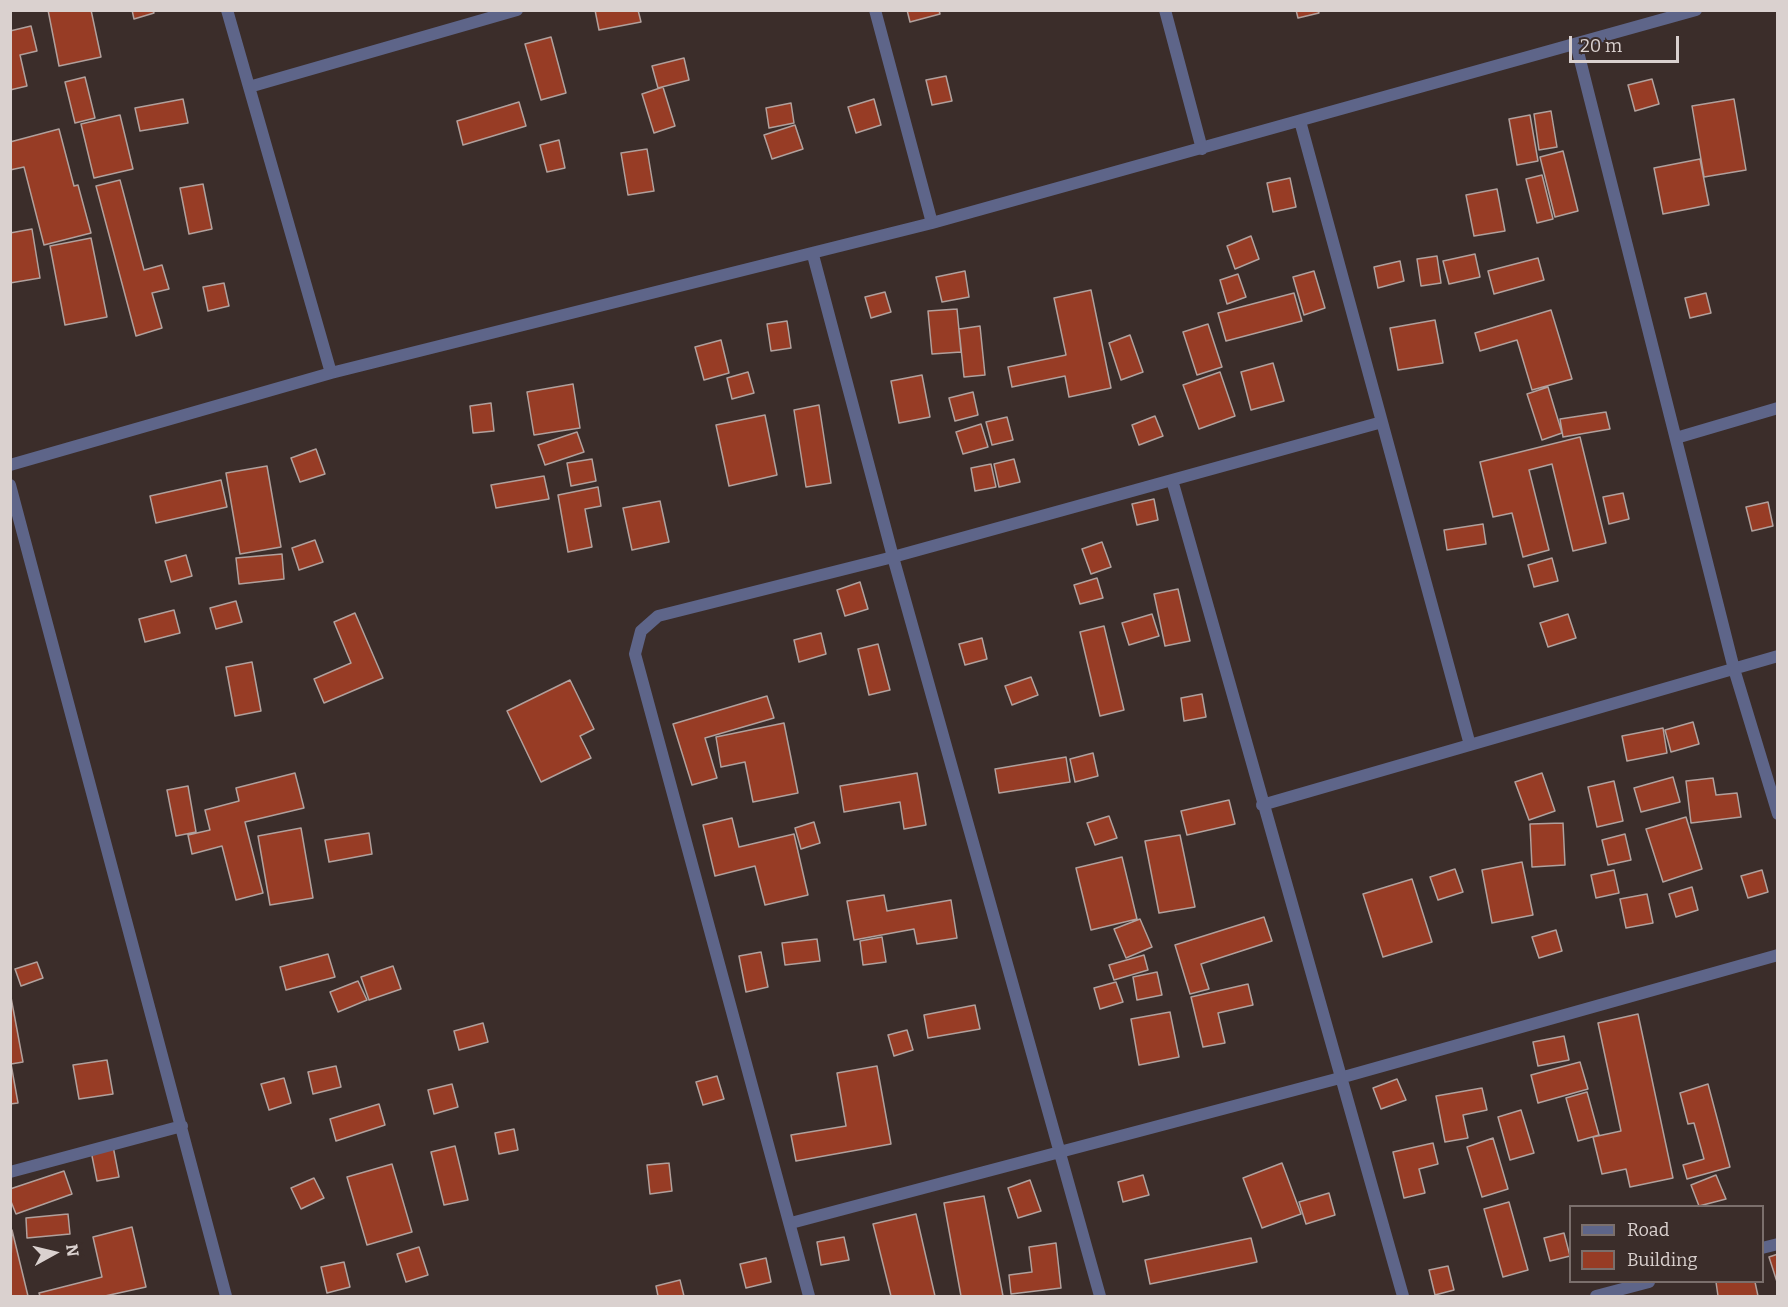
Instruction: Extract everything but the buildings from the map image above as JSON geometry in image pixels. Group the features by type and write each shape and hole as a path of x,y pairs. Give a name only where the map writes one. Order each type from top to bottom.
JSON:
{"street":[{"path":"227,10 331,373"},
{"path":"249,87 517,10"},
{"path":"875,10 932,223"},
{"path":"1165,10 1202,149"},
{"path":"10,465 331,373 813,255 932,223 1576,44 1667,14 1696,10"},
{"path":"1576,44 1734,669 1778,814"},
{"path":"1300,121 1470,745"},
{"path":"813,255 893,557 1100,1296"},
{"path":"1676,438 1778,408"},
{"path":"809,1296 635,654 641,631 658,616 893,557 1382,422"},
{"path":"1172,480 1262,805 1403,1296"},
{"path":"10,486 226,1296"},
{"path":"1262,805 1778,656"},
{"path":"791,1223 1340,1078 1778,955"},
{"path":"10,1172 182,1126"},
{"path":"1596,1296 1620,1293 1644,1283"}]}
